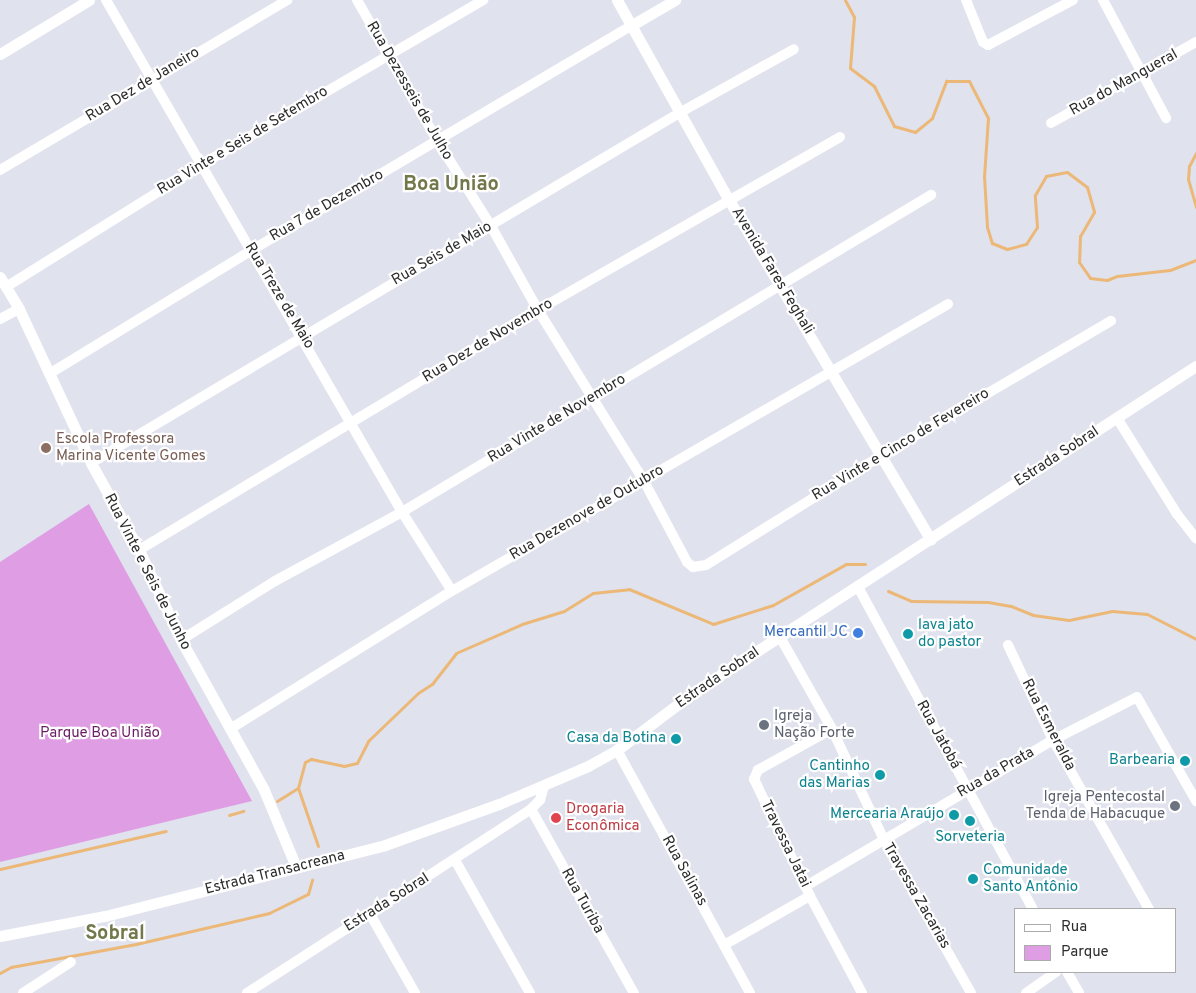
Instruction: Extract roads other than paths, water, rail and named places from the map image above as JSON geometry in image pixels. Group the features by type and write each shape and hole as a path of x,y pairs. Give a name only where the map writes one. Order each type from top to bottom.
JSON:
{"street":[{"path":"0,54 89,0"},
{"name":"Rua Treze de Maio","path":"106,0 151,80 302,335 402,512 452,591"},
{"name":"Rua Dez de Janeiro","path":"0,170 287,0"},
{"name":"Rua Dezesseis de Julho","path":"357,0 438,142 491,226 538,310 644,481 687,562 693,567"},
{"name":"Rua Vinte e Seis de Setembro","path":"3,282 483,0"},
{"name":"Avenida Fares Feghali","path":"617,0 729,200 832,369 880,457 931,540"},
{"path":"632,25 674,0"},
{"path":"966,0 986,44 1073,0"},
{"path":"1103,0 1140,74 1166,118"},
{"name":"Rua 7 de Dezembro","path":"49,374 252,250 438,142 632,25"},
{"name":"Rua do Mangueral","path":"1051,123 1196,42"},
{"name":"Rua Seis de Maio","path":"91,463 302,335 491,226 681,112 794,49"},
{"name":"Rua Dez de Novembro","path":"139,550 538,310 840,137"},
{"name":"Rua Vinte de Novembro","path":"181,640 275,581 402,512 931,195"},
{"name":"Rua Vinte e Seis de Junho","path":"3,282 19,309 91,463 139,550 181,640 264,790 296,868"},
{"name":"Rua Dezenove de Outubro","path":"230,729 452,591 644,481 832,369 948,304"},
{"path":"0,319 19,309"},
{"name":"Rua Vinte e Cinco de Fevereiro","path":"693,567 706,565 880,457 1111,321"},
{"name":"Estrada Sobral","path":"247,993 531,809 540,800 544,786 617,750 697,690 931,540 1196,366"},
{"path":"1117,418 1177,514 1196,538"},
{"name":"Rua Jatobá","path":"858,587 1032,908"},
{"name":"Travessa Zacarias","path":"780,637 832,729 883,838 971,993"},
{"name":"Rua Esmeralda","path":"1008,645 1053,740 1148,908"},
{"name":"Rua da Prata","path":"806,886 883,838 1053,740 1138,697 1196,801"},
{"name":"Travessa Jatai","path":"832,729 754,774 810,896 862,993"},
{"name":"Rua Salinas","path":"617,750 750,993"},
{"name":"Estrada Transacreana","path":"0,936 105,916 386,845 544,786"},
{"name":"Rua Turiba","path":"531,809 634,993"},
{"path":"455,860 530,993"},
{"path":"724,945 810,896"},
{"path":"370,914 415,993"},
{"path":"23,993 71,962"},
{"path":"1026,993 1055,973"},
{"path":"1068,973 1079,993"}],"waterway":[{"path":"845,0 854,17 850,68 874,86 894,126 915,132 932,118 946,81 969,81 988,118 984,176 987,227 992,243 1007,249 1026,244 1037,227 1035,195 1046,176 1067,172 1087,187 1094,212 1080,236 1079,262 1090,278 1107,280 1117,276 1170,270 1196,260"},
{"path":"1196,153 1189,166 1188,179 1196,207"},
{"path":"318,846 298,788 305,762 311,759 344,766 357,763 368,741 418,693 432,684 456,653 522,624 564,611 593,593 629,589 713,624 773,605 846,564 865,564"},
{"path":"888,591 911,601 988,602 1011,606 1033,615 1069,620 1112,611 1147,614 1196,639"},
{"path":"277,801 298,788"},
{"path":"229,815 243,811"},
{"path":"0,869 166,831"},
{"path":"0,973 11,967 136,944 269,913 308,894 312,880"}],"place":[{"name":"Escola Professora Marina Vicente Gomes","path":"46,448"},
{"name":"Mercantil JC","path":"858,633"},
{"name":"lava jato do pastor","path":"908,634"},
{"name":"Igreja Nação Forte","path":"764,725"},
{"name":"Casa da Botina","path":"676,739"},
{"name":"Barbearia","path":"1185,761"},
{"name":"Cantinho das Marias","path":"880,775"},
{"name":"Igreja Pentecostal Tenda de Habacuque","path":"1175,806"},
{"name":"Mercearia Araújo","path":"954,815"},
{"name":"Drogaria Econômica","path":"556,818"},
{"name":"Sorveteria","path":"970,821"},
{"name":"Comunidade Santo Antônio","path":"973,879"}],"district":[{"name":"Boa União","path":"451,185"},
{"name":"Sobral","path":"115,934"}],"park label":[{"name":"Parque Boa União","path":"100,734"}]}
